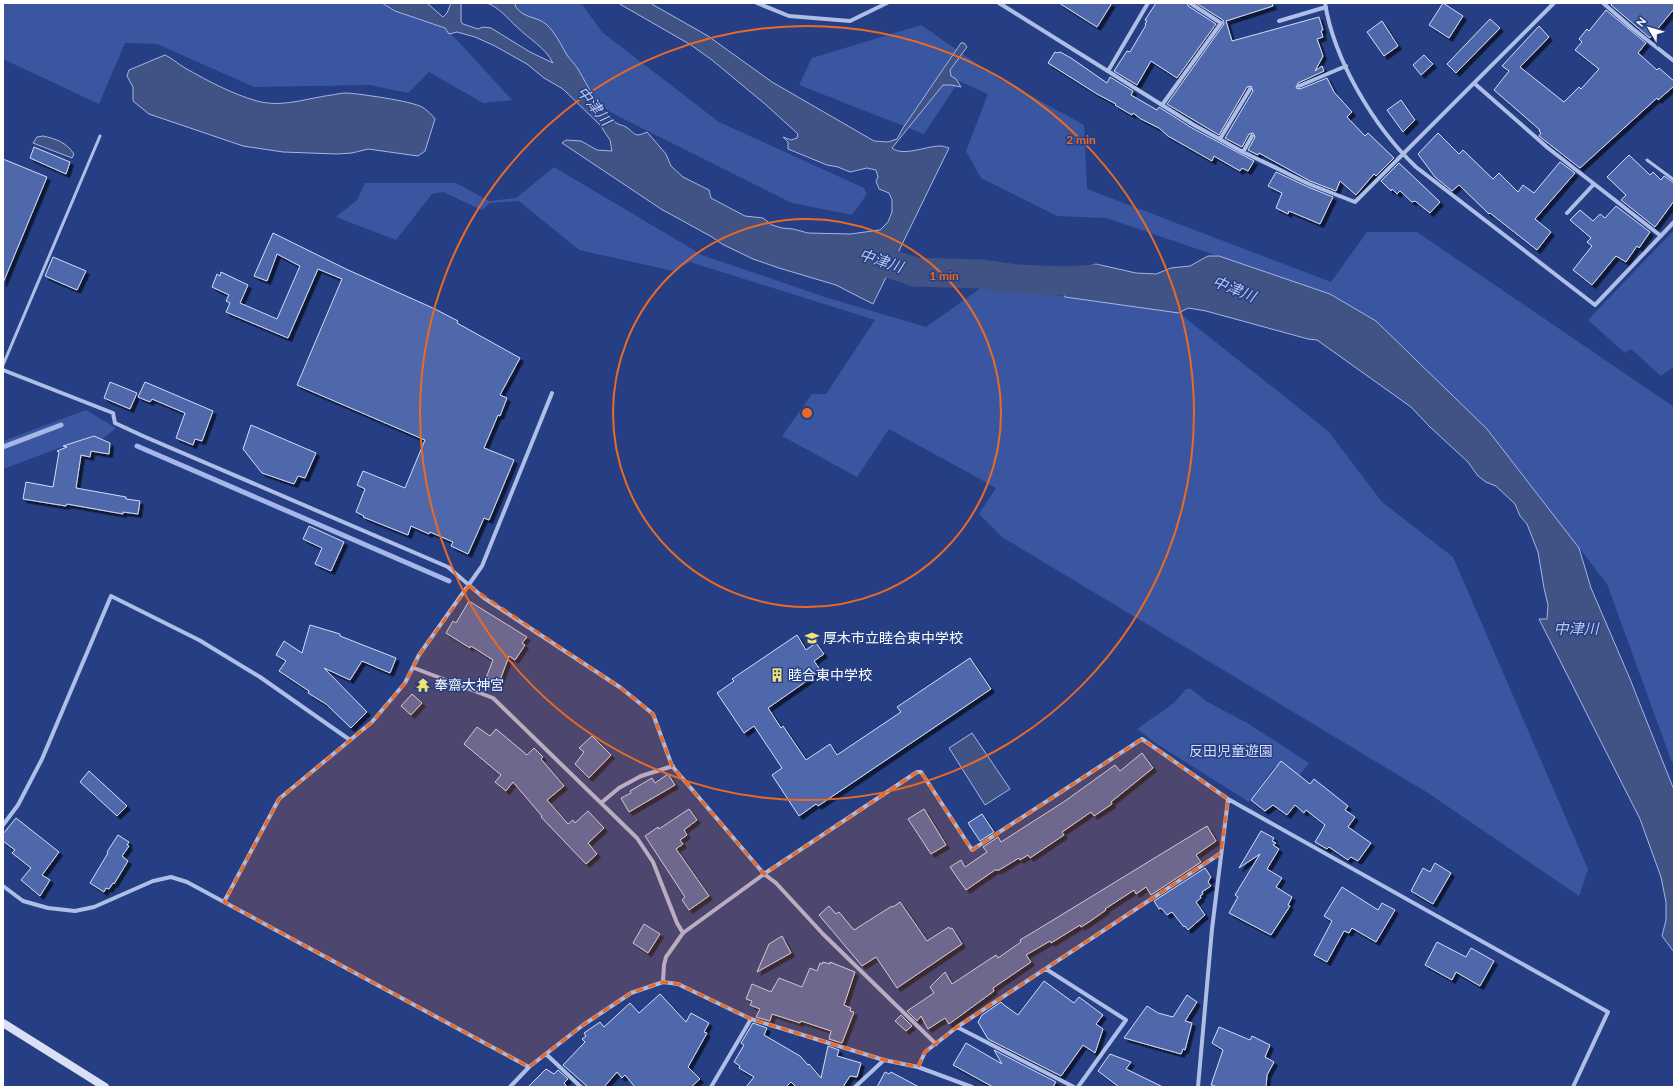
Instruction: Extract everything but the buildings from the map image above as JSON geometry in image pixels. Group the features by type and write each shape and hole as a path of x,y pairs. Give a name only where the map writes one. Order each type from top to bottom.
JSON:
{"street":[{"path":"757,3 789,16 850,21 887,3"},
{"path":"999,3 1162,106 1243,152 1309,184 1355,202 1554,3"},
{"path":"1108,71 1148,3"},
{"path":"1603,3 1674,61"},
{"path":"1162,106 1221,24 1193,4"},
{"path":"1279,21 1325,5 1331,29 1346,66 1359,92 1393,144 1416,167 1595,305 1674,222"},
{"path":"1299,86 1346,66"},
{"path":"1474,83 1548,148 1661,236"},
{"path":"1220,139 1250,89"},
{"path":"1243,152 1252,136"},
{"path":"1567,213 1594,184"},
{"path":"3,370 112,413 115,423 143,436 448,567 484,598 622,688 653,714 674,766 764,874 776,883 823,934 936,1044"},
{"path":"224,902 279,799 372,722 405,683 414,668 419,655 482,566 552,393"},
{"path":"3,825 18,805 42,759 111,596 199,640 260,677 350,740"},
{"path":"414,668 493,698 637,838 653,862 676,923 683,933"},
{"path":"663,982 666,957 683,933 764,874 917,772 921,772 972,850 1142,739 1228,800 1608,1012 1573,1087"},
{"path":"601,803 619,788 640,776 674,766"},
{"path":"1198,1087 1212,929 1228,800"},
{"path":"918,1067 925,1052 957,1027 1221,853"},
{"path":"3,886 23,901 48,908 75,911 94,907 153,881 171,877 187,882 528,1067"},
{"path":"1046,969 1126,1020 1078,1087"},
{"path":"510,1087 528,1067 583,1025 631,993 663,982 678,984 751,1019 884,1060 918,1067 972,1087"},
{"path":"712,1087 751,1019"},
{"path":"3,1023 105,1087"},
{"path":"957,1027 1074,1087"},
{"path":"546,1054 581,1087"},
{"path":"855,1087 884,1060"}],"lane":[{"path":"3,365 100,136"},
{"path":"1647,160 1674,180"}],"highlighted area":[{"path":"469,586 621,688 653,714 672,766 764,874 917,772 921,772 972,850 1142,739 1228,799 1221,853 957,1027 925,1052 918,1067 884,1060 751,1019 678,984 663,982 631,993 583,1025 529,1067 224,902 279,799 372,722 405,683 419,655"}],"green space":[{"path":"3,3 423,3 512,100 483,103 429,72 408,93 370,85 254,87 157,44 125,43 99,104 3,59"},
{"path":"509,3 581,3 602,32 719,122 864,188 867,194 852,215 792,203 608,111"},
{"path":"921,25 996,77 1084,125 1087,189 1331,282 1367,232 1417,232 1674,407 1674,768 1607,584 1487,429 1376,321 1330,294 1106,218 1057,216 981,178 966,151 988,94 959,81 924,134 799,85 812,58"},
{"path":"554,167 702,255 825,297 926,327 985,285 1179,313 1328,431 1382,502 1453,557 1588,869 1579,896 1428,793 1002,537 979,514 996,488 889,429 857,477 782,436 812,394 826,394 875,320 690,262 674,271 579,250 519,201 490,203 482,210 443,192 432,194 396,240 336,217 357,200 365,183 456,183 489,201 516,198"},
{"path":"1674,230 1674,369 1672,368 1661,376 1631,349 1625,353 1588,320"},
{"path":"86,410 116,428 102,439 91,436 3,469 3,441"},
{"name":"反田児童遊園","path":"1186,689 1191,689 1206,701 1247,723 1309,763 1295,781 1275,766 1249,802 1157,744 1137,729 1174,703"}],"water":[{"path":"382,3 427,3 443,17 447,13 451,3 461,3 461,22 463,24 478,29 483,27 491,28 530,52 553,63 546,52 500,10 487,3 516,3 515,6 522,13 542,21 552,31 568,57 578,69 594,97 609,116 616,123 626,127 637,135 647,132 666,154 671,166 683,177 709,190 711,198 745,216 763,218 772,225 808,233 850,234 880,230 888,222 892,212 892,200 889,193 879,189 876,181 878,177 876,170 867,168 850,172 838,167 827,165 788,149 788,142 783,137 791,140 797,138 798,134 765,104 712,60 691,45 618,3 650,3 708,36 772,82 874,141 888,142 897,139 961,43 964,43 967,47 950,70 951,76 956,79 961,87 943,85 892,148 908,151 934,146 949,148 873,304 836,285 753,259 722,244 661,209 562,143 566,140 581,141 597,150 612,151 610,140 600,125 563,89 544,78 527,64 495,46 475,37 457,32 449,34 445,28 395,11"},
{"path":"165,55 185,68 229,91 257,101 267,103 286,103 347,93 408,102 426,109 435,119 425,151 418,156 368,149 352,153 337,154 283,152 243,146 149,114 133,101 133,87 127,76 129,70"},
{"path":"43,136 56,140 68,147 74,154 72,158 33,143 37,137"},
{"name":"中津川","path":"1208,256 1219,256 1330,294 1376,321 1487,429 1579,548 1591,588 1630,679 1674,790 1674,952 1662,936 1666,920 1666,902 1661,877 1640,819 1539,619 1547,619 1548,605 1538,552 1527,524 1520,516 1515,504 1496,486 1486,482 1478,476 1468,462 1411,407 1317,340 1308,339 1206,311 1188,308 1179,313 1065,297 1050,269 1080,269 1096,264 1136,273 1156,274 1171,268 1190,266"},
{"path":"972,733 1010,789 985,805 949,748"}],"waterway":[{"name":"中津川","path":"856,252 915,272 980,274 1018,279 1065,281 1095,279"},
{"path":"3,447 61,425"},
{"path":"137,446 449,581"}],"place":[{"name":"厚木市立睦合東中学校","path":"812,638"},
{"name":"睦合東中学校","path":"777,675"},
{"name":"奉齋大神宮","path":"423,685"}]}
